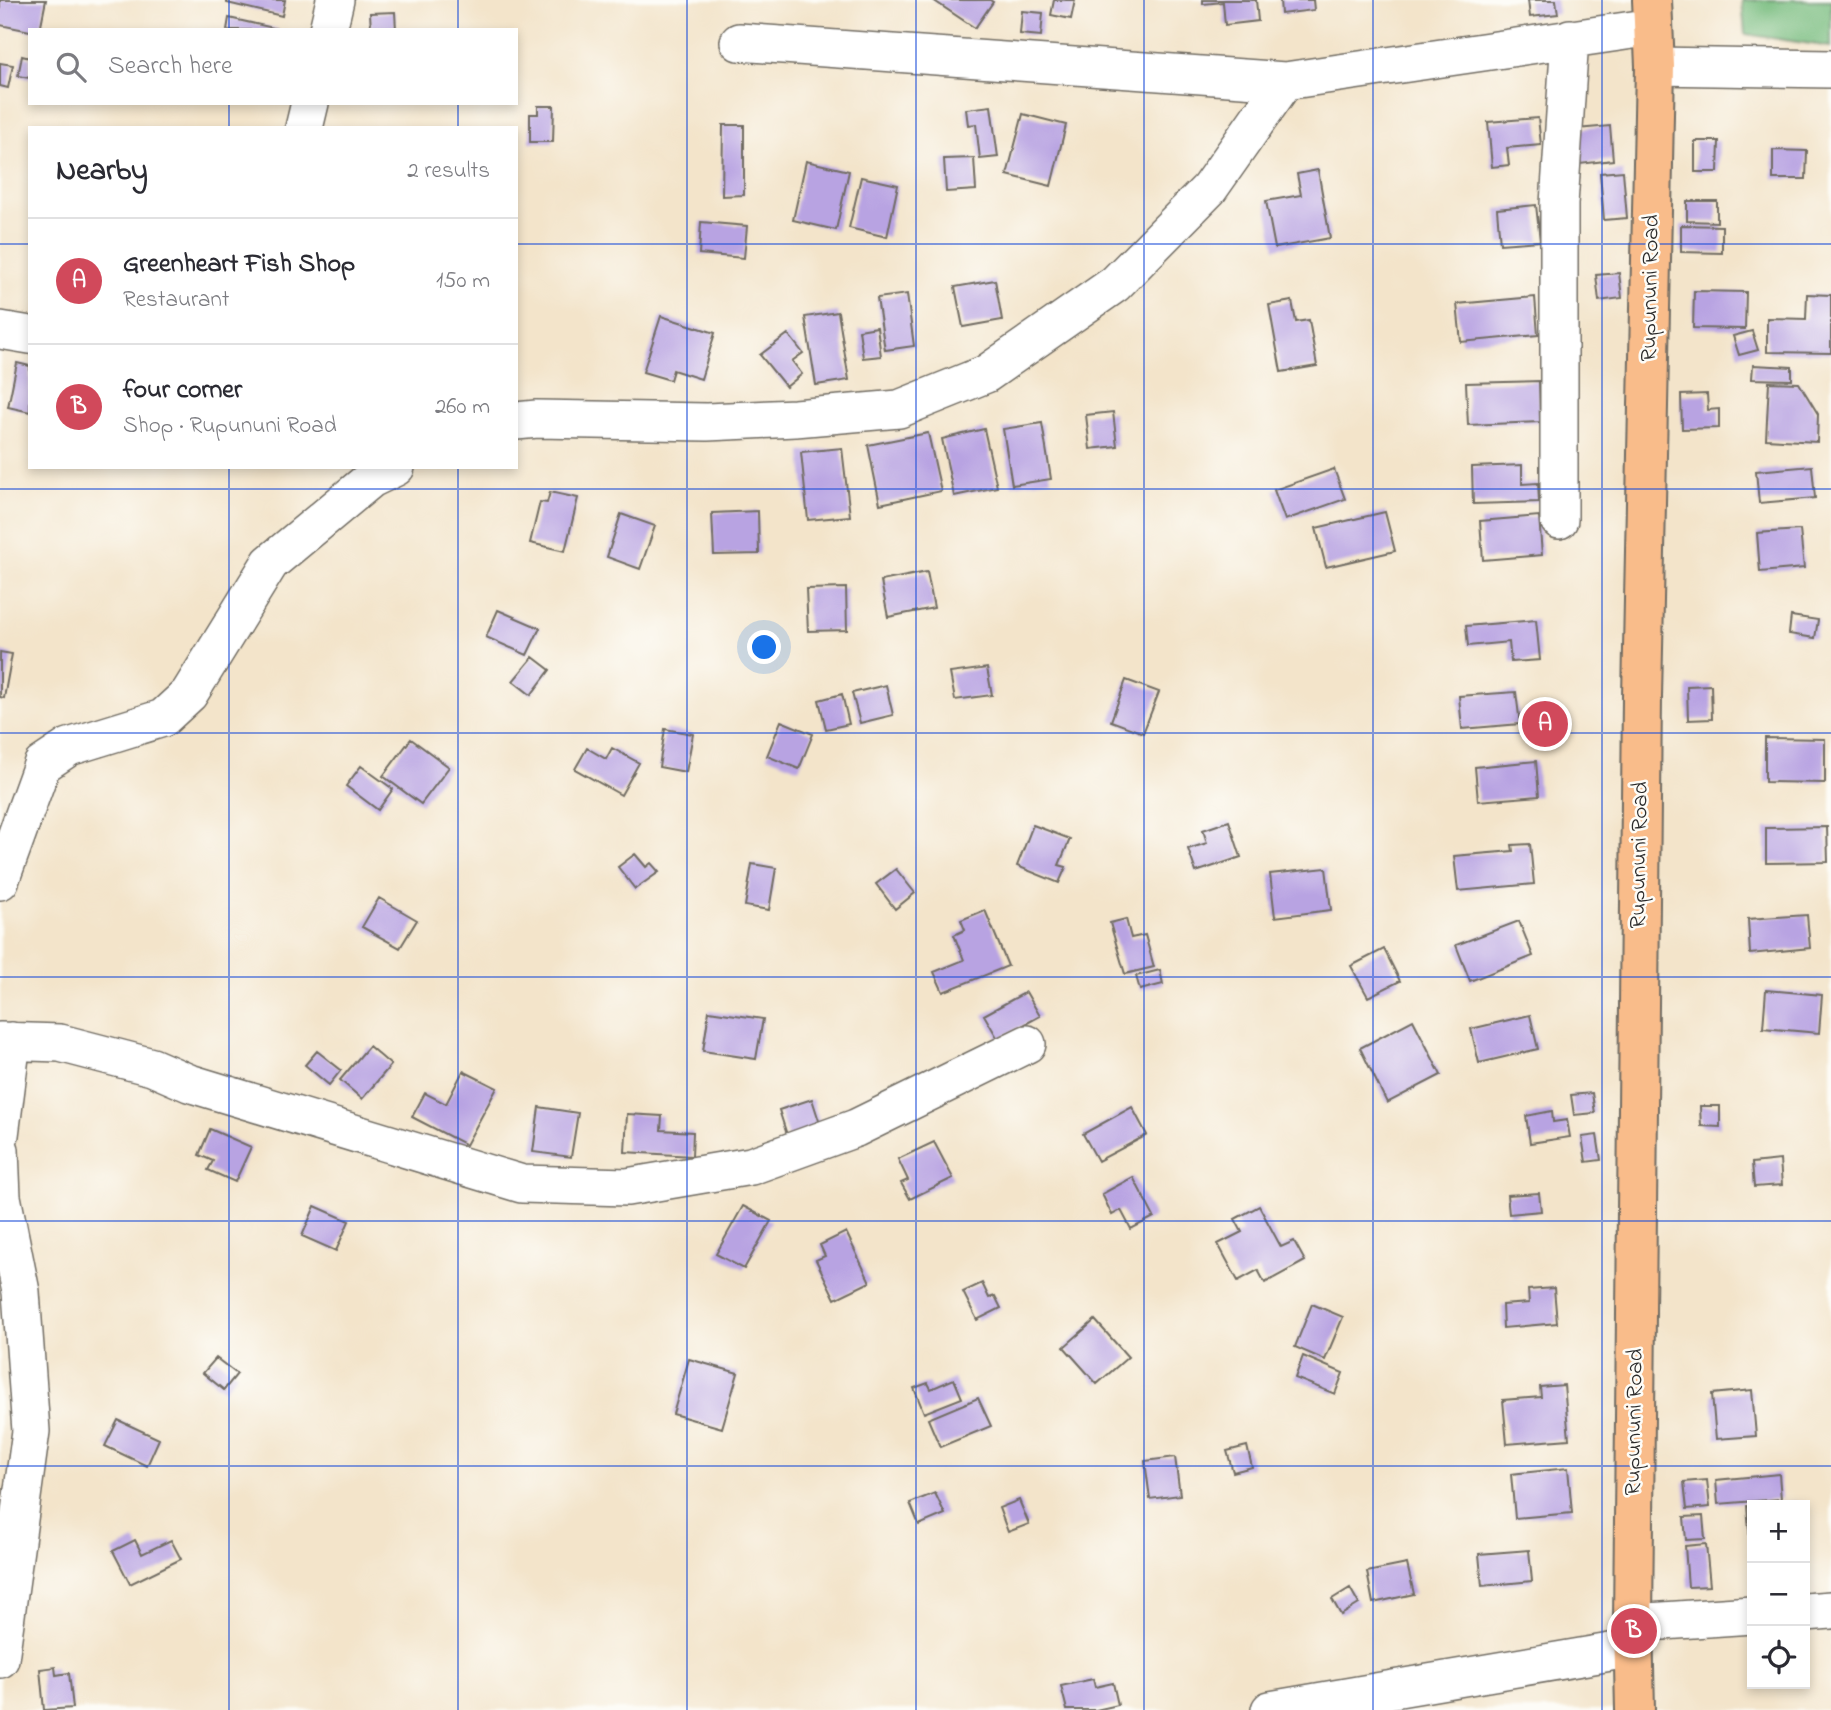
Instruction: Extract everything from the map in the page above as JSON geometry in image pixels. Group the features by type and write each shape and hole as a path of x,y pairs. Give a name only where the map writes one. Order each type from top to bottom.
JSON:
{"main road":[{"name":"Rupununi Road","path":"1635,1710 1642,683 1655,66 1652,14"}],"street":[{"path":"328,28 335,0"},
{"path":"739,42 1284,81 1570,38 1652,14"},
{"path":"1559,520 1559,204 1570,38"},
{"path":"1655,66 1831,69"},
{"path":"518,421 707,422 899,409 986,374 1115,285 1209,189 1284,81"},
{"path":"304,126 310,105"},
{"path":"0,330 28,335"},
{"path":"0,881 42,765 69,747 163,718 190,694 270,563 371,479 392,469"},
{"path":"0,1135 6,1041 60,1043 152,1067 189,1083 522,1184 627,1187 751,1166 856,1128 1027,1044"},
{"path":"0,1150 2,1197 21,1292 31,1431 0,1659"},
{"path":"1810,1612 1831,1611"},
{"path":"1270,1710 1634,1635 1747,1616"}],"green space":[{"path":"1742,0 1831,0 1831,47 1745,34"}],"building":[{"path":"0,0 46,0 40,28 28,28 28,31 0,25"},
{"path":"227,0 285,0 282,16 227,3"},
{"path":"933,0 990,0 993,2 975,28"},
{"path":"1054,0 1075,0 1071,19 1051,15"},
{"path":"1203,0 1256,0 1258,21 1225,25 1223,2 1203,4"},
{"path":"1280,0 1313,0 1314,10 1281,14"},
{"path":"1528,0 1556,0 1558,14 1530,17"},
{"path":"1022,11 1043,13 1041,36 1020,34"},
{"path":"395,12 396,28 371,28 370,13"},
{"path":"229,18 274,28 227,28"},
{"path":"22,56 28,58 28,78 18,76"},
{"path":"0,63 13,65 8,88 0,86"},
{"path":"538,106 554,106 553,142 530,142 530,114 538,114"},
{"path":"991,106 998,157 980,159 976,124 968,125 966,109"},
{"path":"1023,114 1066,125 1051,186 1007,175"},
{"path":"1538,118 1541,145 1507,148 1509,165 1492,167 1488,122"},
{"path":"723,125 744,125 744,195 722,196"},
{"path":"1610,126 1613,160 1580,164 1577,129"},
{"path":"1695,141 1719,141 1718,172 1695,172"},
{"path":"1773,150 1807,151 1806,179 1773,179"},
{"path":"974,158 976,190 946,192 944,159"},
{"path":"806,161 849,171 836,230 793,220"},
{"path":"1318,170 1330,238 1275,248 1266,201 1301,195 1297,174"},
{"path":"1623,171 1627,218 1604,220 1600,173"},
{"path":"861,177 898,185 887,237 849,228"},
{"path":"1687,201 1717,201 1717,222 1687,221"},
{"path":"1536,205 1540,241 1500,244 1497,209"},
{"path":"701,222 747,226 744,258 699,254"},
{"path":"1681,225 1722,226 1722,253 1681,252"},
{"path":"1619,273 1622,298 1599,301 1596,275"},
{"path":"995,280 1002,320 963,327 955,287"},
{"path":"1694,291 1746,292 1745,329 1693,328"},
{"path":"907,294 914,346 885,350 877,298"},
{"path":"1807,294 1831,295 1831,353 1767,352 1767,318 1806,319"},
{"path":"1535,297 1538,335 1461,342 1457,304"},
{"path":"1292,301 1296,322 1309,320 1317,366 1281,372 1269,305"},
{"path":"838,312 849,380 816,385 805,317"},
{"path":"661,316 715,333 701,379 673,370 670,380 643,372"},
{"path":"877,327 881,356 863,358 859,330"},
{"path":"1752,331 1758,350 1739,355 1733,336"},
{"path":"788,334 803,353 792,361 802,374 786,387 760,355"},
{"path":"17,363 28,366 28,412 8,407"},
{"path":"1753,365 1792,367 1792,380 1752,379"},
{"path":"1539,381 1540,422 1468,425 1466,383"},
{"path":"1769,382 1799,383 1818,414 1817,442 1766,439"},
{"path":"1707,394 1708,410 1719,409 1719,428 1682,429 1681,395"},
{"path":"1113,412 1117,446 1090,449 1086,415"},
{"path":"1042,423 1051,479 1012,485 1003,429"},
{"path":"984,429 997,487 954,496 942,439"},
{"path":"928,433 941,491 880,504 868,445"},
{"path":"842,448 850,516 808,520 801,452"},
{"path":"1522,465 1522,484 1538,483 1539,502 1473,504 1472,467"},
{"path":"1812,466 1815,498 1759,503 1756,471"},
{"path":"1334,469 1345,499 1285,520 1274,490"},
{"path":"550,492 578,498 565,551 530,543 540,502 547,503"},
{"path":"758,511 759,554 714,555 712,513"},
{"path":"1385,512 1395,551 1326,567 1316,528"},
{"path":"621,514 655,526 640,569 607,557"},
{"path":"1539,516 1542,555 1483,560 1480,521"},
{"path":"1800,530 1804,568 1760,572 1757,533"},
{"path":"927,572 934,608 888,617 881,581"},
{"path":"846,588 847,630 808,631 806,589"},
{"path":"498,610 540,628 527,655 486,637"},
{"path":"1791,616 1818,620 1815,638 1789,634"},
{"path":"1536,620 1540,660 1511,662 1509,642 1468,646 1466,626"},
{"path":"0,652 12,654 4,698 0,697"},
{"path":"533,657 550,670 531,695 513,681"},
{"path":"987,668 992,695 955,700 950,673"},
{"path":"1126,680 1159,692 1143,733 1111,721"},
{"path":"886,685 893,715 860,723 852,693"},
{"path":"1711,685 1712,719 1688,720 1687,686"},
{"path":"1516,692 1520,724 1462,729 1459,696"},
{"path":"842,694 849,724 826,729 819,700"},
{"path":"781,721 813,734 799,769 767,756"},
{"path":"665,729 693,734 686,772 659,767"},
{"path":"1765,738 1825,739 1825,783 1765,782"},
{"path":"411,739 449,767 421,804 383,776"},
{"path":"587,748 606,759 612,748 639,763 621,795 575,769"},
{"path":"1536,761 1539,796 1478,801 1475,767"},
{"path":"361,766 393,789 378,810 346,786"},
{"path":"1229,821 1241,857 1196,872 1188,849 1207,843 1203,830"},
{"path":"1033,825 1070,839 1059,865 1066,867 1059,883 1017,866"},
{"path":"1827,827 1828,862 1766,863 1766,828"},
{"path":"1530,844 1534,884 1458,891 1454,856 1513,851 1512,845"},
{"path":"635,854 646,867 651,863 659,872 635,889 618,867"},
{"path":"752,864 776,868 769,910 745,906"},
{"path":"1326,868 1331,910 1275,917 1270,874"},
{"path":"896,869 915,893 895,909 876,884"},
{"path":"379,898 417,920 400,948 362,927"},
{"path":"985,910 1008,966 943,992 934,972 964,960 954,935 965,930 961,920"},
{"path":"1807,915 1810,948 1750,954 1748,919"},
{"path":"1126,919 1131,938 1145,935 1154,967 1125,974 1110,923"},
{"path":"1519,921 1533,956 1470,981 1456,945"},
{"path":"1384,949 1400,981 1368,997 1351,966"},
{"path":"1160,970 1163,984 1140,990 1136,976"},
{"path":"1766,990 1822,995 1819,1033 1763,1028"},
{"path":"1026,992 1040,1016 998,1039 984,1015"},
{"path":"709,1011 763,1019 756,1059 703,1051"},
{"path":"1530,1015 1538,1049 1479,1063 1471,1029"},
{"path":"1413,1020 1441,1075 1387,1103 1360,1048"},
{"path":"369,1046 391,1065 362,1099 340,1080"},
{"path":"317,1051 341,1070 329,1085 305,1065"},
{"path":"463,1071 497,1088 466,1145 412,1117 425,1093 446,1104"},
{"path":"1592,1093 1595,1113 1574,1115 1571,1095"},
{"path":"812,1099 822,1130 789,1141 779,1110"},
{"path":"1700,1106 1720,1106 1720,1127 1701,1126"},
{"path":"539,1107 578,1113 571,1157 533,1152"},
{"path":"1132,1107 1147,1135 1098,1161 1083,1134"},
{"path":"1552,1111 1553,1122 1567,1120 1570,1137 1530,1143 1526,1116"},
{"path":"627,1114 662,1116 661,1130 693,1132 692,1156 625,1152"},
{"path":"210,1129 251,1147 235,1182 208,1170 213,1161 199,1155"},
{"path":"1597,1135 1601,1160 1586,1162 1582,1137"},
{"path":"934,1142 953,1178 910,1199 901,1183 908,1180 898,1159"},
{"path":"1780,1160 1782,1185 1754,1187 1752,1163"},
{"path":"1133,1177 1154,1217 1131,1229 1121,1210 1112,1215 1102,1194"},
{"path":"1539,1193 1541,1211 1509,1214 1507,1195"},
{"path":"315,1206 349,1221 336,1251 302,1236"},
{"path":"743,1206 771,1221 744,1269 716,1254"},
{"path":"1259,1206 1281,1247 1294,1241 1305,1261 1265,1283 1258,1270 1238,1281 1218,1244 1242,1232 1235,1219"},
{"path":"846,1232 870,1282 835,1299 816,1260 825,1256 820,1245"},
{"path":"982,1283 989,1298 995,1296 1001,1308 977,1320 963,1292"},
{"path":"1554,1288 1557,1323 1503,1328 1502,1305 1529,1303 1528,1290"},
{"path":"1312,1304 1343,1317 1325,1360 1295,1347"},
{"path":"1095,1320 1128,1357 1097,1384 1064,1347"},
{"path":"1303,1356 1343,1373 1335,1394 1295,1378"},
{"path":"216,1358 237,1374 224,1390 203,1373"},
{"path":"689,1359 738,1373 722,1428 673,1414"},
{"path":"954,1379 962,1398 924,1413 914,1388 928,1383 931,1389"},
{"path":"1564,1385 1569,1439 1507,1444 1503,1400 1541,1397 1540,1387"},
{"path":"1752,1390 1756,1436 1716,1439 1712,1394"},
{"path":"978,1398 991,1426 940,1447 928,1419"},
{"path":"118,1420 159,1439 147,1466 105,1446"},
{"path":"1247,1446 1252,1467 1233,1472 1227,1451"},
{"path":"1175,1457 1180,1495 1150,1499 1145,1461"},
{"path":"1568,1468 1572,1513 1515,1518 1511,1474"},
{"path":"1779,1474 1781,1499 1718,1504 1716,1480"},
{"path":"1707,1480 1710,1507 1687,1509 1684,1482"},
{"path":"935,1493 945,1514 919,1525 910,1503"},
{"path":"1019,1500 1029,1524 1008,1532 999,1508"},
{"path":"1703,1516 1705,1539 1686,1540 1684,1517"},
{"path":"135,1540 142,1554 171,1540 181,1559 130,1584 113,1551"},
{"path":"1706,1544 1710,1586 1688,1587 1685,1546"},
{"path":"1529,1550 1532,1581 1482,1586 1479,1554"},
{"path":"1407,1564 1414,1594 1373,1603 1367,1572"},
{"path":"1350,1588 1359,1604 1341,1615 1332,1599"},
{"path":"55,1667 56,1675 69,1673 73,1708 44,1710 40,1669"},
{"path":"1093,1679 1095,1687 1113,1683 1118,1705 1096,1710 1067,1710 1061,1686"}],"place":[{"name":"Greenheart Fish Shop","path":"1545,724"},
{"name":"four corner","path":"1634,1631"}]}
